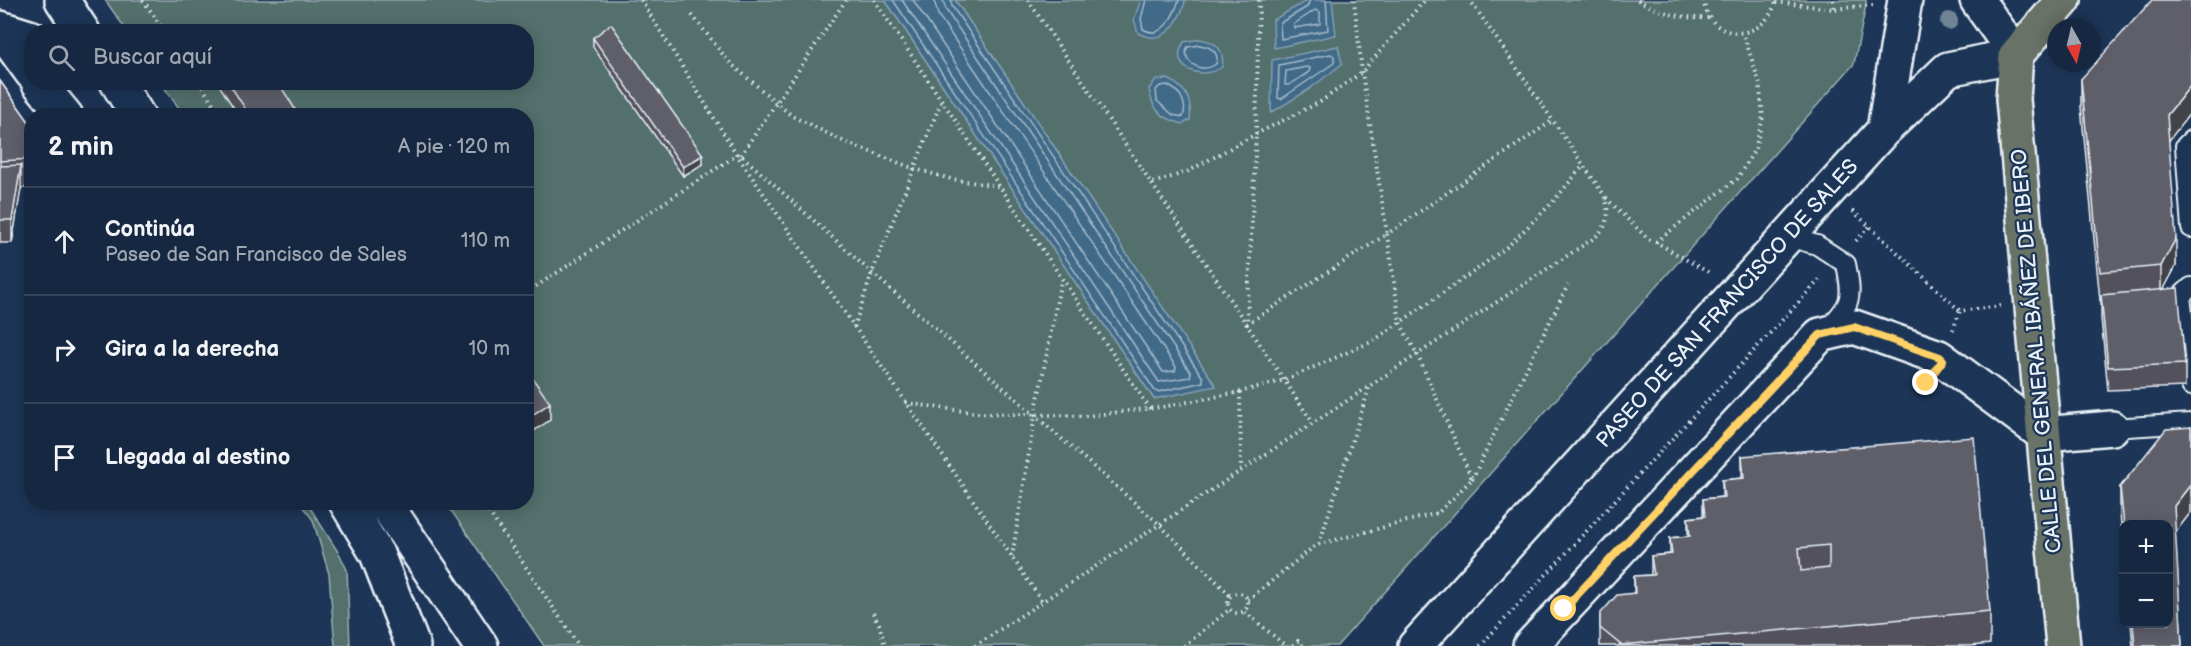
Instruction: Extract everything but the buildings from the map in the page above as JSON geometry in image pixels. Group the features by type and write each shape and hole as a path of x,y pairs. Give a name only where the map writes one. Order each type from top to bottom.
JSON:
{"main road":[{"path":"2016,55 2064,0"},
{"name":"CALLE DEL GENERAL IBÁÑEZ DE IBERO","path":"2016,55 2013,99 2063,646"}],"street":[{"path":"62,0 78,24"},
{"path":"1977,0 2016,55"},
{"path":"1884,130 1905,1"},
{"path":"0,28 24,36"},
{"path":"0,28 24,62"},
{"name":"PASEO DE SAN FRANCISCO DE SALES","path":"1415,646 1884,130 1948,69 2016,55"},
{"path":"45,90 59,108"},
{"path":"122,90 133,108"},
{"path":"1530,646 1820,335 1854,327 1897,341 1943,360 2043,434 2112,428"},
{"path":"351,510 377,554 413,646"},
{"path":"389,510 481,646"}],"lane":[{"path":"2191,140 2185,146 2191,228"},
{"path":"1788,237 1817,245 1846,264 1852,291 1844,312 1820,335"},
{"path":"2191,287 2181,297 2191,386"},
{"path":"2112,428 2191,423"}],"path":[{"path":"143,0 160,24"},
{"path":"640,0 739,155 854,327 1042,601"},
{"path":"534,288 739,155 846,0"},
{"path":"874,0 1150,409"},
{"path":"1028,0 1313,423"},
{"path":"1248,324 1256,134 1258,0"},
{"path":"1354,0 1362,72 1400,323 1417,354 1472,479"},
{"path":"1153,183 1186,172 1320,102 1362,72 1425,0"},
{"path":"1470,0 1604,195 1648,239 1710,273 1737,292"},
{"path":"1638,0 1652,9 1688,19 1710,18"},
{"path":"1703,0 1710,18 1719,27 1730,32 1743,33 1754,30 1765,23 1773,13 1776,1 1834,9 1905,1"},
{"path":"1833,0 1834,9"},
{"path":"693,15 729,63 792,116 838,138 915,169 951,179 999,187"},
{"path":"1656,242 1737,179 1755,149 1763,117 1758,81 1743,33"},
{"path":"204,90 216,108"},
{"path":"854,327 872,273 941,101"},
{"path":"1248,324 1387,234 1552,121"},
{"path":"739,155 1158,524 1231,596"},
{"path":"906,404 977,413 1087,416 1150,409 1240,392 1285,380 1373,341 1508,246 1552,203 1583,166"},
{"path":"1830,189 1960,311"},
{"path":"975,646 1597,236 1608,219 1604,195"},
{"path":"1480,646 1870,226"},
{"path":"1012,558 1035,415 1062,280"},
{"path":"1248,600 1318,544 1438,513 1472,479 1568,285"},
{"path":"1960,311 2031,302"},
{"path":"1943,360 1960,311"},
{"path":"1318,544 1370,385"},
{"path":"1240,392 1241,470"},
{"path":"487,510 579,646"},
{"path":"1240,593 1248,600 1245,612 1238,614 1230,609 1228,602 1231,596 1240,593"},
{"path":"1184,646 1230,609"},
{"path":"873,612 885,646"},
{"path":"1245,612 1286,646"},
{"path":"1293,646 1298,641 1303,646"}],"green space":[{"path":"105,0 885,0 1154,399 1215,385 955,0 1866,0 1854,64 1337,646 544,646 451,510 534,510 534,108 179,108 166,90 534,90 534,24 122,24"},
{"path":"305,510 311,510 347,570 350,646 335,646 329,574 313,520"}],"water":[{"path":"885,0 955,0 1216,386 1154,399"},
{"path":"1141,0 1185,0 1185,2 1169,31 1155,37 1147,37 1138,33 1134,19"},
{"path":"1308,0 1332,0 1336,35 1274,48 1273,20"},
{"path":"1199,39 1218,47 1223,61 1222,67 1205,73 1189,70 1183,65 1180,51 1184,42"},
{"path":"1338,46 1342,64 1308,90 1271,113 1272,60"},
{"path":"1168,79 1184,91 1189,100 1190,120 1183,124 1163,116 1152,102 1149,89 1156,80"}],"route":[{"path":"1564,609 1820,335 1854,327 1940,357 1943,360 1926,383"}]}
